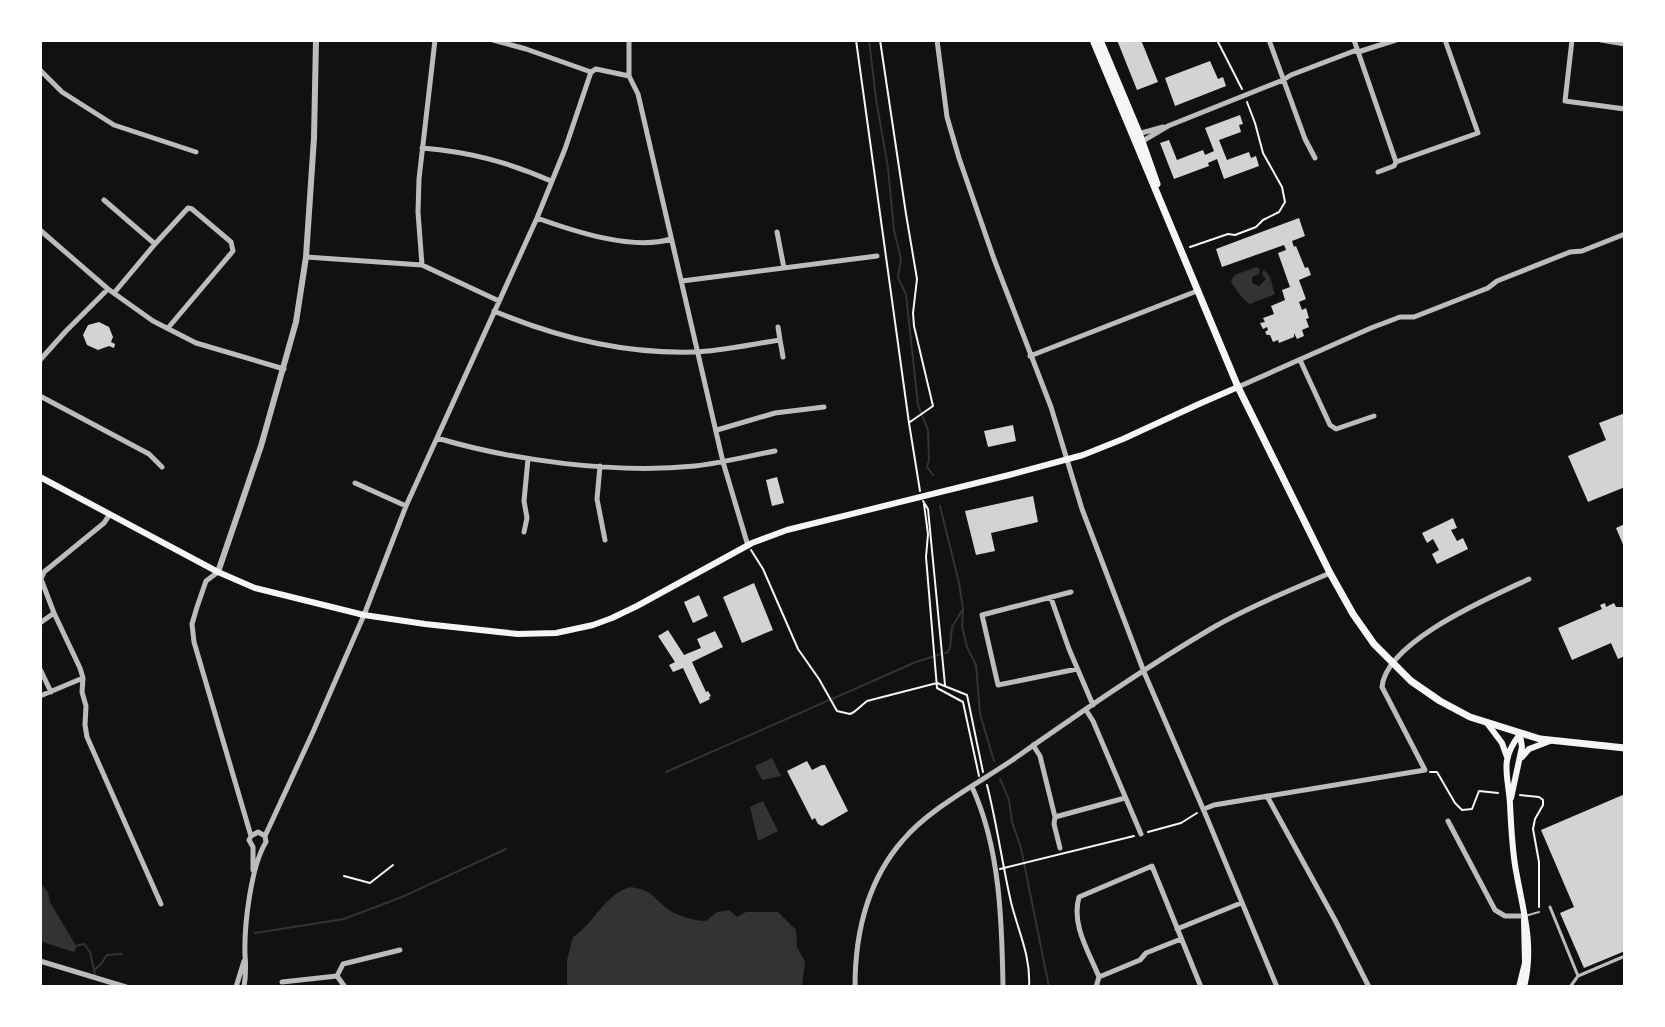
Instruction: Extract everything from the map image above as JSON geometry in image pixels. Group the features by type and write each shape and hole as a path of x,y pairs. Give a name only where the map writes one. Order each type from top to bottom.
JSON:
{"main road":[{"path":"1093,40 1138,138"},
{"path":"1100,40 1160,198 1238,387 1330,573 1374,644 1428,694 1451,708 1487,723 1550,741 1625,748"},
{"path":"40,477 218,572 255,588 364,615 500,633 556,633 612,618 748,546 787,530 922,500 1066,460 1108,446 1238,387"},
{"path":"1487,723 1502,743 1507,757"},
{"path":"1520,734 1507,757 1505,774 1514,859 1529,951 1528,970 1521,987"},
{"path":"1510,802 1522,747 1520,734"},
{"path":"1518,763 1529,749 1550,741"}],"street":[{"path":"236,987 245,956 253,847 194,642 192,624 206,581 218,572 233,532 296,322 306,257 314,138 316,40"},
{"path":"422,265 418,212 435,40"},
{"path":"493,40 591,72"},
{"path":"629,40 629,76 638,94 723,462 748,546"},
{"path":"937,40 947,117 959,158 1051,407 1086,521 1144,672 1277,987"},
{"path":"1269,40 1305,139 1315,158"},
{"path":"1354,40 1396,162"},
{"path":"1138,138 1354,51 1396,40"},
{"path":"1378,172 1394,166 1396,162 1478,133 1445,40"},
{"path":"1572,40 1565,101 1625,109"},
{"path":"1601,40 1625,44"},
{"path":"253,876 266,842 265,836 364,615 406,506 537,218 591,72 596,69 629,76"},
{"path":"40,70 62,92 114,125 196,152"},
{"path":"422,148 470,153 498,160 552,182"},
{"path":"104,200 155,244"},
{"path":"40,360 66,331 111,291 188,208 231,242 233,251 168,328"},
{"path":"537,218 607,239 671,239"},
{"path":"40,230 111,291 153,321 196,343 284,369"},
{"path":"777,232 784,268"},
{"path":"1238,387 1400,317 1414,317 1570,252 1582,251 1625,234"},
{"path":"682,281 877,256"},
{"path":"306,257 422,265 499,301"},
{"path":"1030,356 1197,291"},
{"path":"494,311 541,330 613,347 656,352 698,352 780,340"},
{"path":"778,327 783,357"},
{"path":"1300,360 1330,425 1336,429 1374,416"},
{"path":"40,396 149,454 162,467"},
{"path":"717,430 775,413 824,407"},
{"path":"437,438 528,459 600,466 659,468 723,462 775,451"},
{"path":"524,532 528,459"},
{"path":"600,466 597,499 605,540"},
{"path":"355,483 406,506"},
{"path":"110,514 104,523 44,572 41,579 83,678 87,737 161,904"},
{"path":"855,987 856,948 869,900 887,862 902,840 919,824 1216,625 1330,573"},
{"path":"1204,809 1425,770 1382,687 1383,678 1402,652 1448,619 1529,579"},
{"path":"1071,592 982,615 998,685 1077,669"},
{"path":"1051,598 1093,705"},
{"path":"40,623 54,613"},
{"path":"40,669 51,692"},
{"path":"40,696 83,678"},
{"path":"1086,710 1141,834"},
{"path":"1033,745 1040,756 1060,848"},
{"path":"972,787 982,807 995,870 1003,987"},
{"path":"1267,796 1369,987"},
{"path":"1055,817 1125,798"},
{"path":"1448,821 1495,910 1505,916 1524,916"},
{"path":"251,836 258,832 265,836"},
{"path":"253,847 262,847"},
{"path":"1096,987 1099,977 1079,930 1079,897 1152,866 1201,987"},
{"path":"1177,929 1241,903"},
{"path":"1550,907 1578,976"},
{"path":"1099,977 1181,939"},
{"path":"337,976 343,964 400,950"},
{"path":"244,987 245,956"},
{"path":"1570,987 1578,976 1625,956"},
{"path":"40,961 124,986"},
{"path":"282,982 337,976"},
{"path":"337,976 345,987"}],"lane":[{"path":"1524,916 1539,912"}],"path":[{"path":"856,40 909,423 928,534 926,557 937,688 963,702 1006,868 1011,900 1027,950 1029,987"},
{"path":"880,40 917,279 914,326 933,406 909,423"},
{"path":"1190,247 1256,227 1279,212 1285,202 1282,187 1263,153 1245,95 1217,40"},
{"path":"922,500 928,509 945,685"},
{"path":"748,546 763,569 798,649 837,711 850,714 871,700 937,683 967,695 983,779"},
{"path":"1437,772 1462,810 1472,809 1479,791 1498,793"},
{"path":"1520,795 1543,800 1533,829 1539,862 1539,912"},
{"path":"995,870 1181,823 1204,809"},
{"path":"344,876 370,883 393,865"}],"shaded area":[{"path":"1256,267 1260,269 1259,274 1252,277 1252,283 1259,286 1266,279 1263,270 1270,277 1275,294 1250,304 1239,294 1231,280 1235,275"},
{"path":"772,758 781,776 762,780 755,766"},
{"path":"763,801 778,831 758,841 750,807"},
{"path":"40,882 76,946 73,952 40,941"},
{"path":"631,887 649,893 673,912 697,920 706,921 717,912 729,910 737,917 746,912 778,912 796,930 797,947 805,962 802,987 567,987 567,960 573,937 614,895"}],"building":[{"path":"1117,40 1141,40 1158,82 1137,90"},
{"path":"1210,61 1218,79 1223,77 1226,86 1175,106 1165,78"},
{"path":"1240,115 1243,124 1239,125 1241,132 1219,140 1227,160 1249,152 1251,158 1256,156 1259,166 1224,179 1217,159 1208,163 1209,166 1174,179 1160,143 1169,140 1177,160 1203,150 1205,155 1214,151 1205,128"},
{"path":"1299,218 1305,236 1292,241 1311,275 1299,280 1306,299 1299,302 1302,310 1306,308 1309,327 1302,330 1304,336 1297,339 1294,333 1294,337 1273,342 1265,332 1267,327 1263,329 1260,323 1265,322 1263,318 1274,314 1271,306 1285,300 1282,290 1290,287 1278,253 1286,250 1284,245 1222,267 1216,249"},
{"path":"99,322 109,327 114,348 109,346 98,350 87,345 83,335 88,325"},
{"path":"1625,413 1625,487 1588,502 1568,456 1606,440 1599,423"},
{"path":"1013,425 1016,441 988,447 984,431"},
{"path":"777,477 784,503 772,506 766,480"},
{"path":"1033,496 1038,522 991,533 995,551 976,555 965,511"},
{"path":"1453,518 1457,528 1451,530 1457,541 1463,538 1468,549 1437,564 1432,554 1439,550 1433,539 1427,543 1422,533"},
{"path":"1625,524 1625,549 1616,528"},
{"path":"754,583 773,630 742,643 723,597"},
{"path":"699,595 708,616 693,623 684,602"},
{"path":"1605,603 1606,607 1614,603 1616,607 1625,607 1625,656 1618,659 1611,643 1572,660 1558,628 1602,609 1600,605"},
{"path":"668,630 684,655 701,648 697,639 715,631 723,647 692,662 710,699 700,704 683,668 673,672 669,665 675,662 658,636"},
{"path":"807,761 812,770 825,765 848,811 822,826 815,818 812,820 787,771"},
{"path":"1625,794 1625,951 1584,968 1560,913 1574,907 1541,830"}],"waterway":[{"path":"869,40 894,230 901,259 898,278 906,294 918,405 928,430 927,467 933,475"},
{"path":"940,506 959,583 962,626 976,665 980,714 994,761"},
{"path":"945,653 950,648 952,627 963,609"},
{"path":"666,772 916,662 941,654"},
{"path":"1000,779 1009,800 1012,822 1021,848 1049,987"},
{"path":"255,933 344,919 402,897 506,849"},
{"path":"75,946 84,944 90,952 95,974"},
{"path":"94,970 107,955 122,954"}]}
